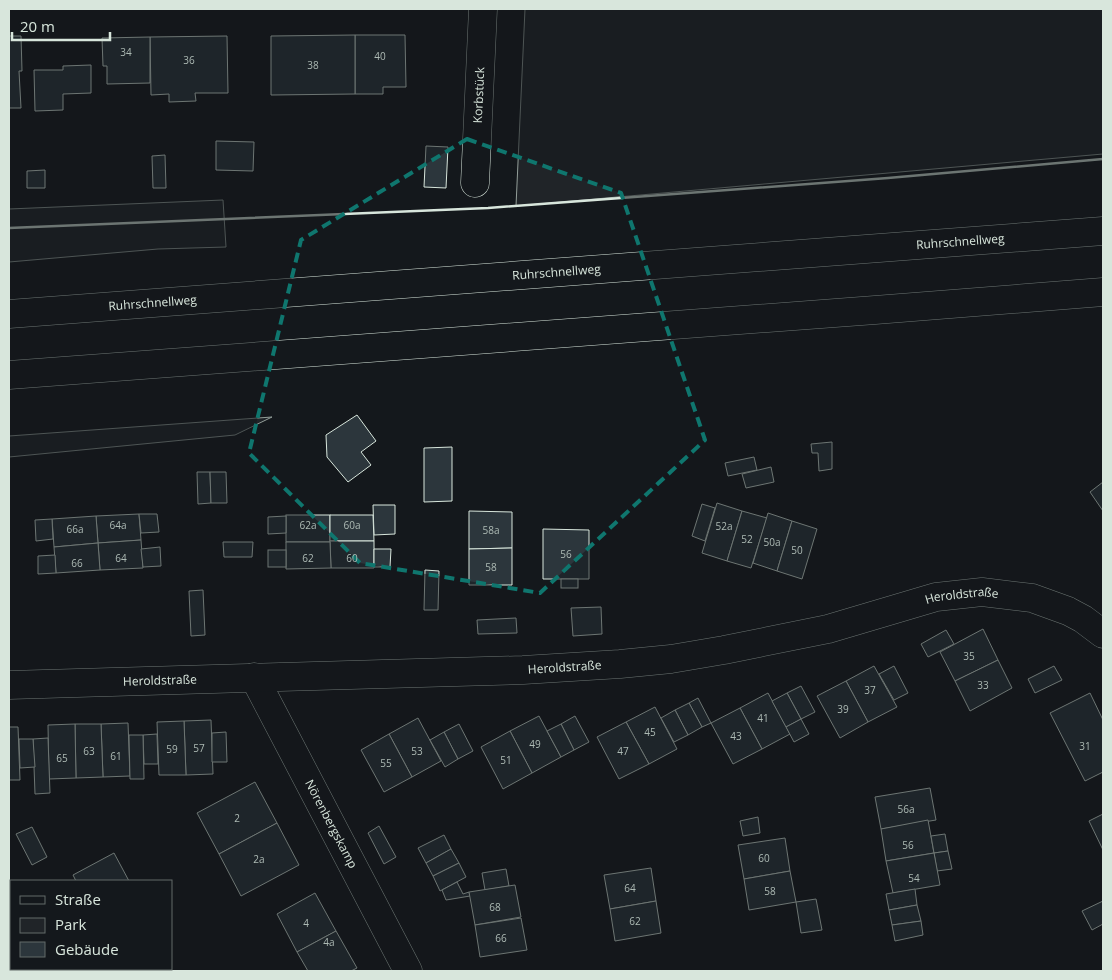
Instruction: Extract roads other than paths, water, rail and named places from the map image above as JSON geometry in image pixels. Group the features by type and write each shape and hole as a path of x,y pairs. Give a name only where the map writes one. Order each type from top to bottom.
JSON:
{"main road":[{"name":"Korbstück","path":"475,183 483,9"},
{"name":"Ruhrschnellweg","path":"9,314 1103,231"},
{"path":"9,375 1103,292"},
{"name":"Heroldstraße","path":"9,685 523,670 620,664 724,650 828,629 936,597 982,592 1032,598 1084,619 1103,634"},
{"name":"Nörenbergskamp","path":"254,677 408,971"}]}
